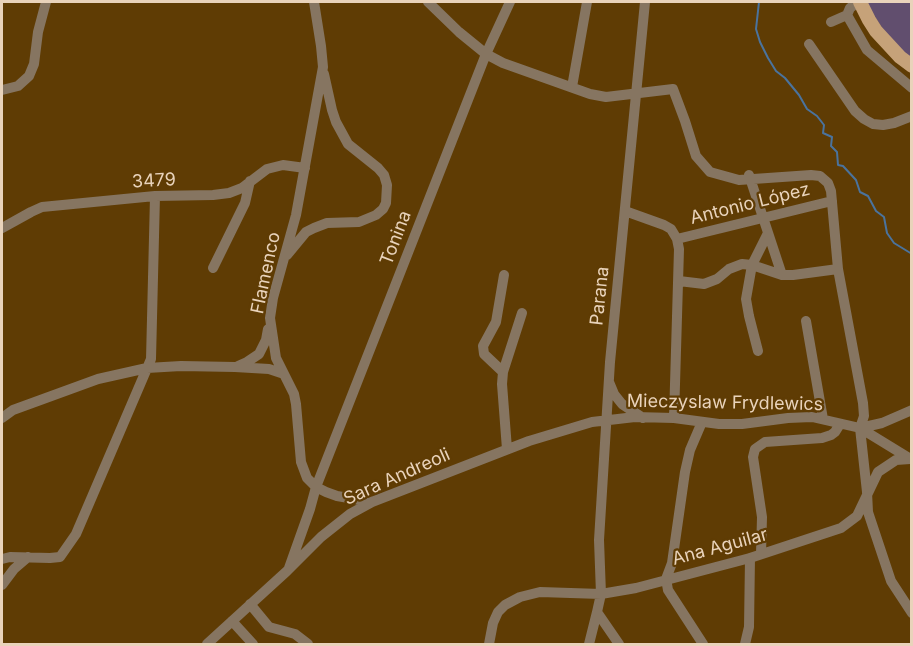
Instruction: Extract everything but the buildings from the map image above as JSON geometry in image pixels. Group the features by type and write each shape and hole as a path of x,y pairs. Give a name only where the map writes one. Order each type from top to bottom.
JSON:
{"main road":[{"path":"859,2 876,31 900,57 912,66"}],"street":[{"path":"2,90 18,87 29,76 34,64 38,32 46,2"},
{"name":"Flamenco","path":"314,2 323,67 296,215 273,298 270,318 276,358 294,394 301,462 307,478 316,487"},
{"path":"428,2 486,54 503,63 590,94 606,97 673,89 696,156 710,172 740,180 750,177 811,175 820,176 828,183 832,201 838,269 863,403 864,416 860,428 868,512 891,581 912,613"},
{"name":"Tonina","path":"287,571 316,487 486,54 510,2"},
{"path":"572,87 587,2"},
{"name":"Parana","path":"589,645 601,594 599,540 606,420 645,2"},
{"path":"831,22 847,15 850,8 859,2"},
{"path":"847,15 867,50 912,88"},
{"path":"809,44 855,111 864,119 873,124 883,124 894,123 912,116"},
{"path":"283,260 306,232 327,223 359,222 376,215 386,203 387,185 384,175 348,144 336,122 323,67"},
{"name":"3479","path":"2,228 42,207 154,196 228,194 242,188 267,168 276,166 305,168"},
{"path":"750,177 782,275"},
{"path":"213,268 245,203 250,181"},
{"path":"2,560 10,557 60,557 72,540 91,499 151,359 154,196"},
{"name":"Antonio López","path":"677,239 832,201"},
{"path":"625,211 664,225 671,230 680,249 674,418"},
{"path":"758,351 748,316 746,299 752,265 768,233"},
{"path":"679,281 704,284 742,264 782,275 838,269"},
{"path":"503,372 484,354 483,346 496,322 504,275"},
{"path":"507,449 503,372 522,313"},
{"path":"235,367 259,354 266,340 270,318"},
{"path":"806,321 823,419"},
{"path":"2,418 13,410 98,379 147,368 235,367 269,369 284,374"},
{"path":"609,380 614,394 622,404 643,418"},
{"name":"Mieczyslaw Frydlewics","path":"606,420 674,418 742,424 812,417 860,428 882,423 912,410"},
{"name":"Sara Andreoli","path":"208,644 336,524 350,514 372,502 507,449 606,420"},
{"path":"702,422 690,450 672,563 666,579 668,590 704,645"},
{"path":"761,554 762,517 753,457 755,449 765,442 822,438 835,432 840,424"},
{"path":"860,428 911,460"},
{"name":"Ana Aguilar","path":"489,645 493,623 498,612 505,605 520,597 540,592 601,594 636,588 750,558 841,528 862,508 867,492 878,472 896,460 911,460"},
{"path":"316,487 337,496 372,502"},
{"path":"2,585 14,569 28,557"},
{"path":"744,645 749,627 750,558"},
{"path":"250,604 269,627 295,634 308,645"},
{"path":"597,612 619,645"},
{"path":"232,621 253,645"}],"shaded area":[{"path":"865,2 911,2 911,58 892,43"}],"waterway":[{"path":"759,2 756,29 768,58 776,71 799,95 807,109 824,125 823,133 832,137 831,146 837,152 838,165 843,166 856,180 860,192 868,196 876,211 884,217 887,233 894,243 912,254"}]}
